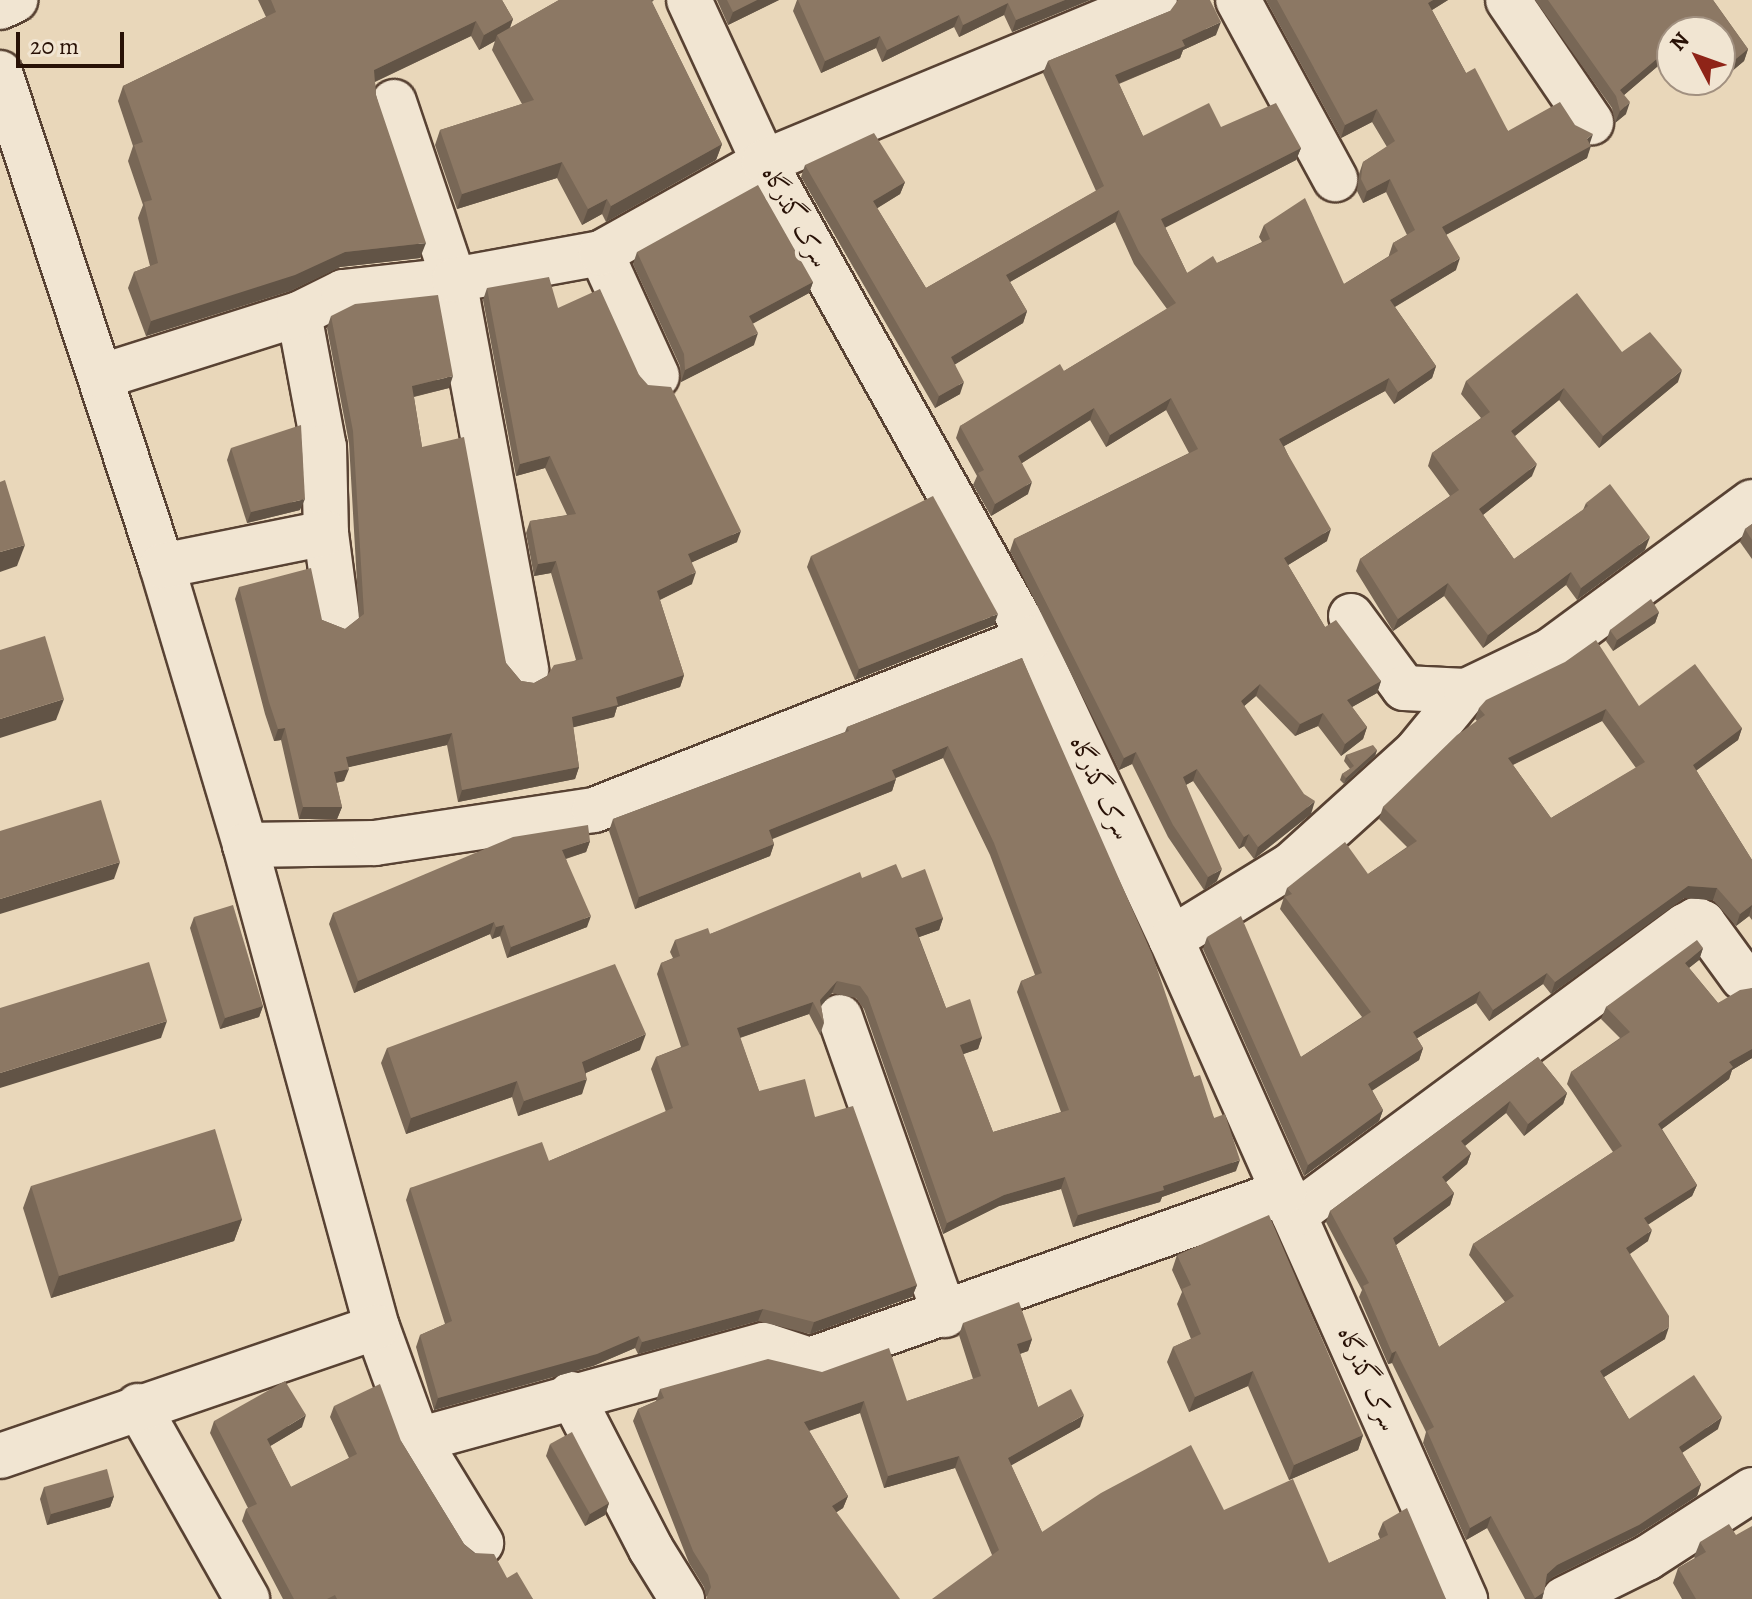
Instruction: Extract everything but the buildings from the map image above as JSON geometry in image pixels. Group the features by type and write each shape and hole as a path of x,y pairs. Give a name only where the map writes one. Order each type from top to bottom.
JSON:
{"street":[{"path":"0,7 15,0"},
{"name":"سرک گذرگاه","path":"689,0 764,162 1030,638 1171,939 1465,1599"},
{"path":"103,376 299,314 343,292 454,280 601,253 764,162 1155,0"},
{"path":"1238,0 1335,179"},
{"path":"1508,0 1591,122"},
{"path":"0,73 103,376 162,566 245,845 377,1327 418,1440 481,1543"},
{"path":"394,102 454,280 526,670"},
{"path":"601,253 657,376"},
{"path":"299,314 324,447 326,533 337,616"},
{"path":"1171,939 1291,865 1417,751 1466,691 1550,651 1752,502"},
{"path":"162,566 326,533"},
{"path":"1351,616 1404,688 1466,691"},
{"path":"245,845 375,843 594,810 1030,638"},
{"path":"418,1440 571,1394 764,1345 810,1360 921,1317 945,1315 1289,1203 1696,920 1703,923 1743,978"},
{"path":"840,1017 945,1315"},
{"path":"0,1456 138,1406 377,1327"},
{"path":"571,1394 651,1549 682,1599"},
{"path":"138,1406 247,1599"},
{"path":"1564,1599 1647,1558 1752,1490"}]}
